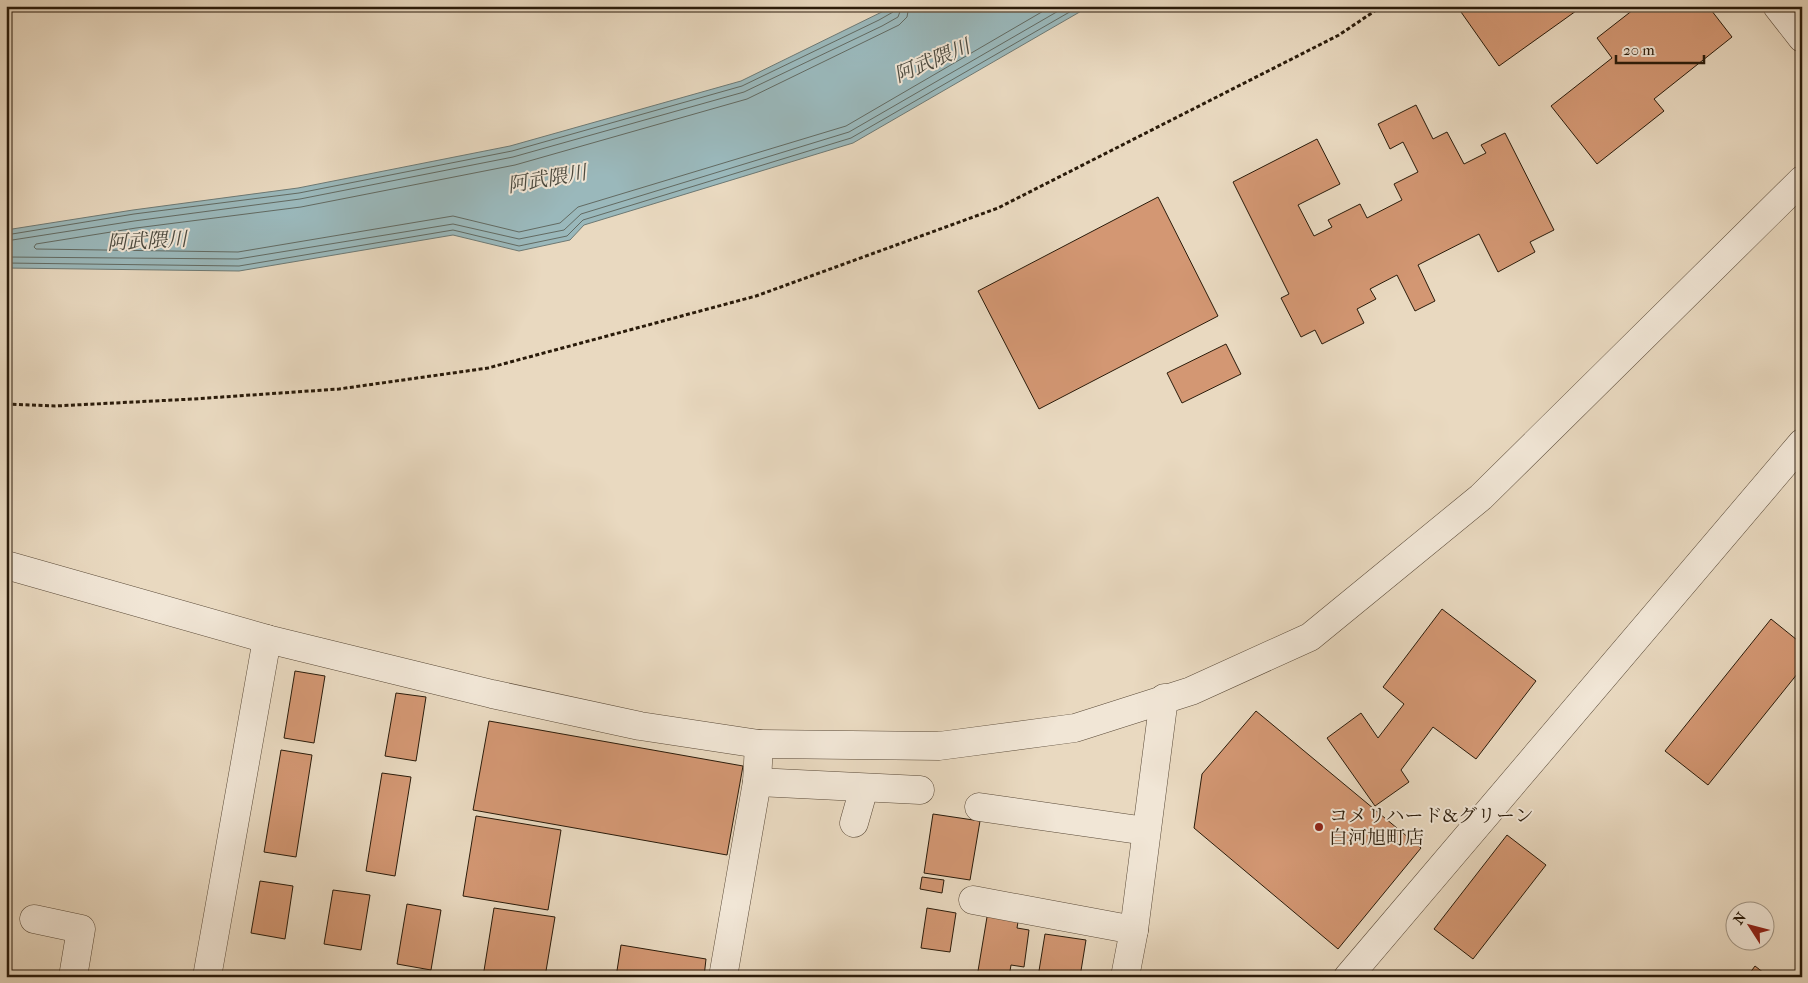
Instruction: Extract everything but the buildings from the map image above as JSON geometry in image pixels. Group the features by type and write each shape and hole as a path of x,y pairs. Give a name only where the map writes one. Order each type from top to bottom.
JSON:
{"street":[{"path":"1776,6 1802,38"},
{"path":"6,565 267,639 492,694 640,726 759,744 939,746 1075,728 1164,698 1191,691 1310,637 1481,497 1802,180"},
{"path":"1348,977 1802,442"},
{"path":"207,977 267,639"},
{"path":"1125,977 1134,930 1164,698"},
{"path":"723,977 757,782 759,744"},
{"path":"757,782 920,790"},
{"path":"854,823 864,788"},
{"path":"979,807 1146,831"},
{"path":"973,900 1134,930"},
{"path":"34,919 81,929 73,977"}],"path":[{"path":"6,404 64,405 300,392 488,368 756,296 998,208 1340,35 1382,6"}],"water":[{"name":"阿武隈川","path":"894,6 1090,6 853,143 584,225 570,240 519,251 453,235 239,271 6,268 6,230 133,210 298,188 510,146 741,81"}],"place":[{"name":"コメリハード&グリーン 白河旭町店","path":"1319,827"}]}
